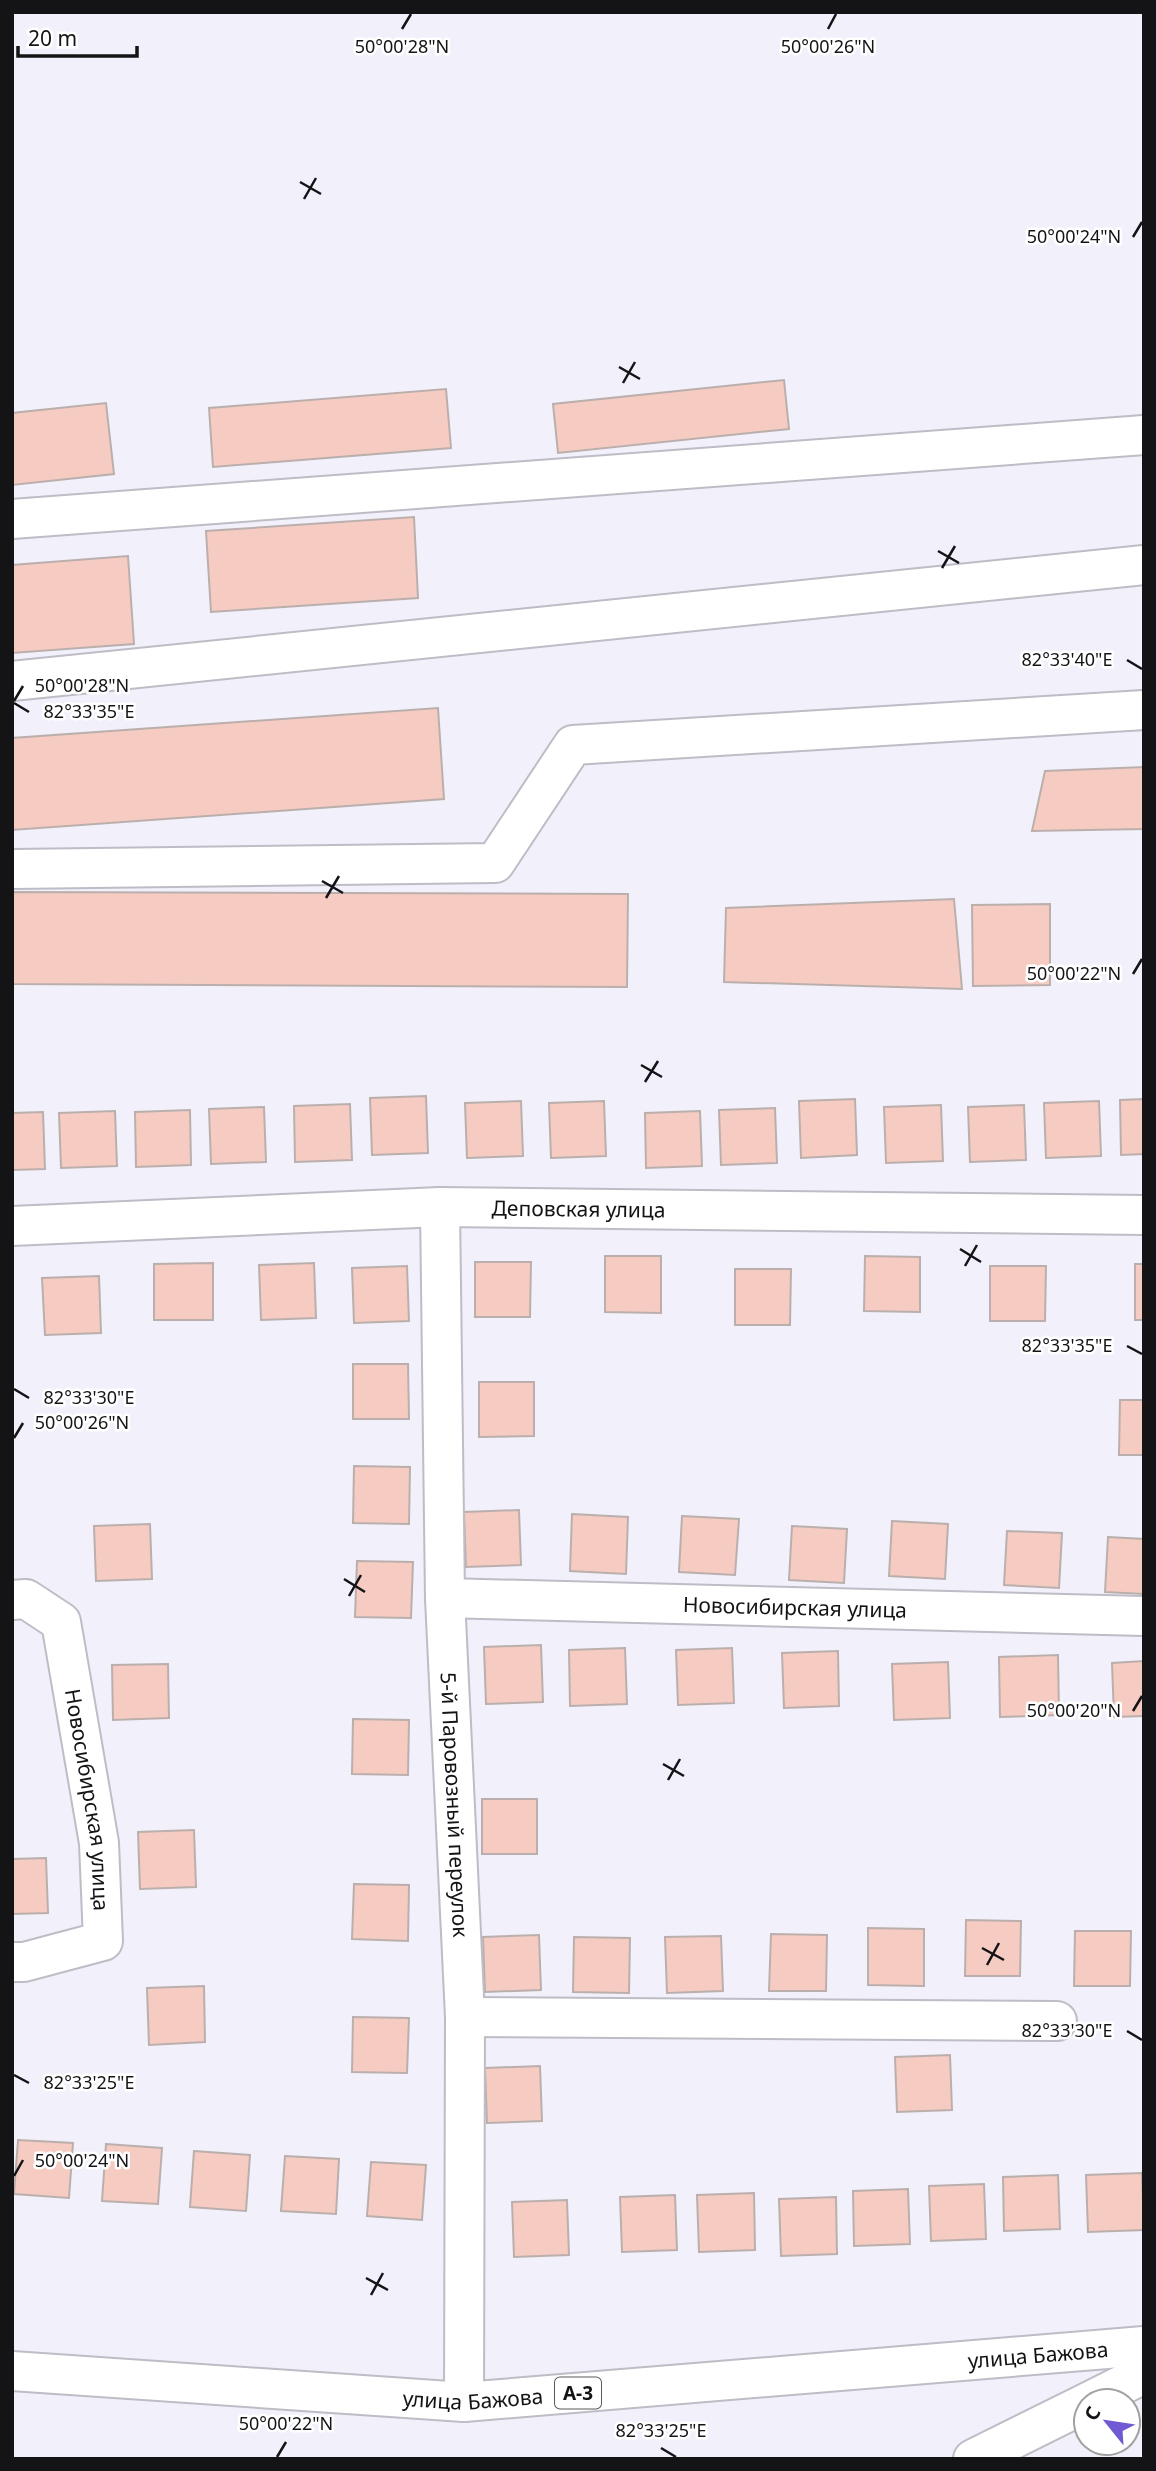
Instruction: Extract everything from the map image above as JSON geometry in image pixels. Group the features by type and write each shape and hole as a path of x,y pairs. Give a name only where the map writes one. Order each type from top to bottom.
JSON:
{"main road":[{"path":"12,519 1144,435"},
{"path":"12,681 1144,565"},
{"path":"12,869 495,863 573,745 1144,710"},
{"name":"Деповская улица","path":"12,1226 440,1208 1144,1215"},
{"name":"5-й Паровозный переулок","path":"440,1208 446,1598 465,2017 464,2402"},
{"name":"Новосибирская улица","path":"446,1598 1144,1616"},
{"name":"Новосибирская улица","path":"12,1600 26,1599 61,1622 99,1843 103,1941 24,1962 12,1962"},
{"path":"465,2017 1057,2021"},
{"name":"улица Бажова","path":"12,2371 464,2402 1144,2346"},
{"path":"1118,2387 1144,2374"},
{"path":"973,2459 1072,2410"}],"building":[{"path":"784,380 789,429 558,453 553,404"},
{"path":"446,389 451,448 213,467 209,408"},
{"path":"106,403 114,474 12,485 12,413"},
{"path":"414,517 418,598 211,612 206,531"},
{"path":"128,556 134,644 12,653 12,565"},
{"path":"438,708 444,799 12,830 12,738"},
{"path":"1144,767 1144,829 1032,831 1045,771"},
{"path":"12,892 628,894 627,987 12,984"},
{"path":"954,899 962,989 724,982 726,908"},
{"path":"1050,904 1050,985 973,986 972,905"},
{"path":"426,1096 428,1153 372,1155 370,1098"},
{"path":"855,1099 857,1155 801,1158 799,1101"},
{"path":"1144,1099 1144,1154 1121,1155 1120,1100"},
{"path":"521,1101 523,1156 467,1158 465,1103"},
{"path":"604,1101 606,1156 551,1158 549,1103"},
{"path":"1099,1101 1101,1156 1046,1158 1044,1103"},
{"path":"350,1104 352,1160 295,1162 294,1106"},
{"path":"941,1105 943,1161 886,1163 884,1107"},
{"path":"1024,1105 1026,1160 970,1162 968,1107"},
{"path":"264,1107 266,1162 211,1164 209,1109"},
{"path":"775,1108 777,1163 721,1165 719,1110"},
{"path":"190,1110 191,1165 136,1167 135,1112"},
{"path":"115,1111 117,1166 61,1168 59,1113"},
{"path":"700,1111 702,1166 646,1168 645,1113"},
{"path":"43,1112 45,1169 12,1170 12,1113"},
{"path":"605,1256 661,1256 661,1313 605,1312"},
{"path":"865,1256 920,1257 920,1312 864,1311"},
{"path":"475,1262 531,1262 530,1317 475,1317"},
{"path":"213,1263 213,1320 154,1320 154,1264"},
{"path":"314,1263 316,1318 261,1320 259,1265"},
{"path":"1135,1264 1144,1264 1144,1320 1135,1320"},
{"path":"407,1266 409,1321 354,1323 352,1268"},
{"path":"990,1266 1046,1266 1045,1321 990,1321"},
{"path":"735,1269 791,1269 790,1325 735,1325"},
{"path":"99,1276 101,1333 45,1335 42,1278"},
{"path":"353,1364 408,1364 409,1419 353,1419"},
{"path":"479,1382 534,1382 534,1436 479,1437"},
{"path":"1120,1400 1144,1400 1144,1455 1119,1455"},
{"path":"354,1466 410,1467 409,1524 353,1523"},
{"path":"519,1510 521,1565 466,1567 464,1512"},
{"path":"572,1514 628,1517 626,1574 570,1571"},
{"path":"682,1516 739,1519 735,1575 679,1572"},
{"path":"892,1521 948,1524 945,1579 889,1576"},
{"path":"150,1524 152,1579 96,1581 94,1526"},
{"path":"792,1526 847,1529 844,1583 789,1580"},
{"path":"1007,1531 1062,1533 1059,1588 1004,1585"},
{"path":"1108,1537 1144,1539 1144,1594 1105,1592"},
{"path":"357,1561 413,1562 411,1618 355,1617"},
{"path":"541,1645 543,1702 486,1704 484,1647"},
{"path":"625,1648 627,1704 570,1706 569,1650"},
{"path":"732,1648 734,1703 678,1705 676,1650"},
{"path":"838,1651 839,1706 784,1708 782,1653"},
{"path":"1058,1655 1059,1715 1000,1717 999,1657"},
{"path":"1144,1661 1144,1716 1114,1717 1112,1663"},
{"path":"948,1662 950,1718 894,1720 892,1664"},
{"path":"168,1664 169,1718 113,1720 112,1665"},
{"path":"353,1719 409,1720 408,1775 352,1774"},
{"path":"482,1799 537,1799 537,1854 482,1854"},
{"path":"194,1830 196,1887 140,1889 138,1832"},
{"path":"46,1858 48,1913 12,1914 12,1859"},
{"path":"354,1884 409,1885 408,1941 352,1939"},
{"path":"966,1920 1021,1921 1020,1976 965,1976"},
{"path":"868,1928 924,1929 924,1986 868,1985"},
{"path":"1075,1931 1131,1931 1130,1986 1074,1986"},
{"path":"771,1934 827,1935 826,1991 769,1991"},
{"path":"539,1935 541,1990 485,1992 483,1937"},
{"path":"721,1936 723,1991 667,1993 665,1937"},
{"path":"574,1937 630,1938 629,1993 573,1992"},
{"path":"204,1986 205,2042 149,2045 147,1988"},
{"path":"353,2017 409,2018 407,2073 352,2072"},
{"path":"950,2055 952,2110 897,2112 895,2057"},
{"path":"540,2066 542,2121 487,2123 485,2068"},
{"path":"18,2140 73,2143 69,2198 14,2194"},
{"path":"106,2144 162,2148 158,2204 102,2201"},
{"path":"194,2151 250,2155 246,2211 190,2207"},
{"path":"285,2156 339,2159 336,2214 281,2211"},
{"path":"371,2162 426,2165 422,2220 367,2216"},
{"path":"1142,2173 1144,2230 1088,2232 1086,2175"},
{"path":"1058,2175 1060,2229 1004,2231 1003,2177"},
{"path":"984,2184 986,2239 931,2241 929,2186"},
{"path":"908,2189 910,2244 854,2246 853,2191"},
{"path":"754,2193 755,2250 699,2252 697,2195"},
{"path":"675,2195 677,2250 622,2252 620,2197"},
{"path":"836,2197 837,2254 781,2256 779,2199"},
{"path":"567,2200 569,2255 514,2257 512,2202"}]}
